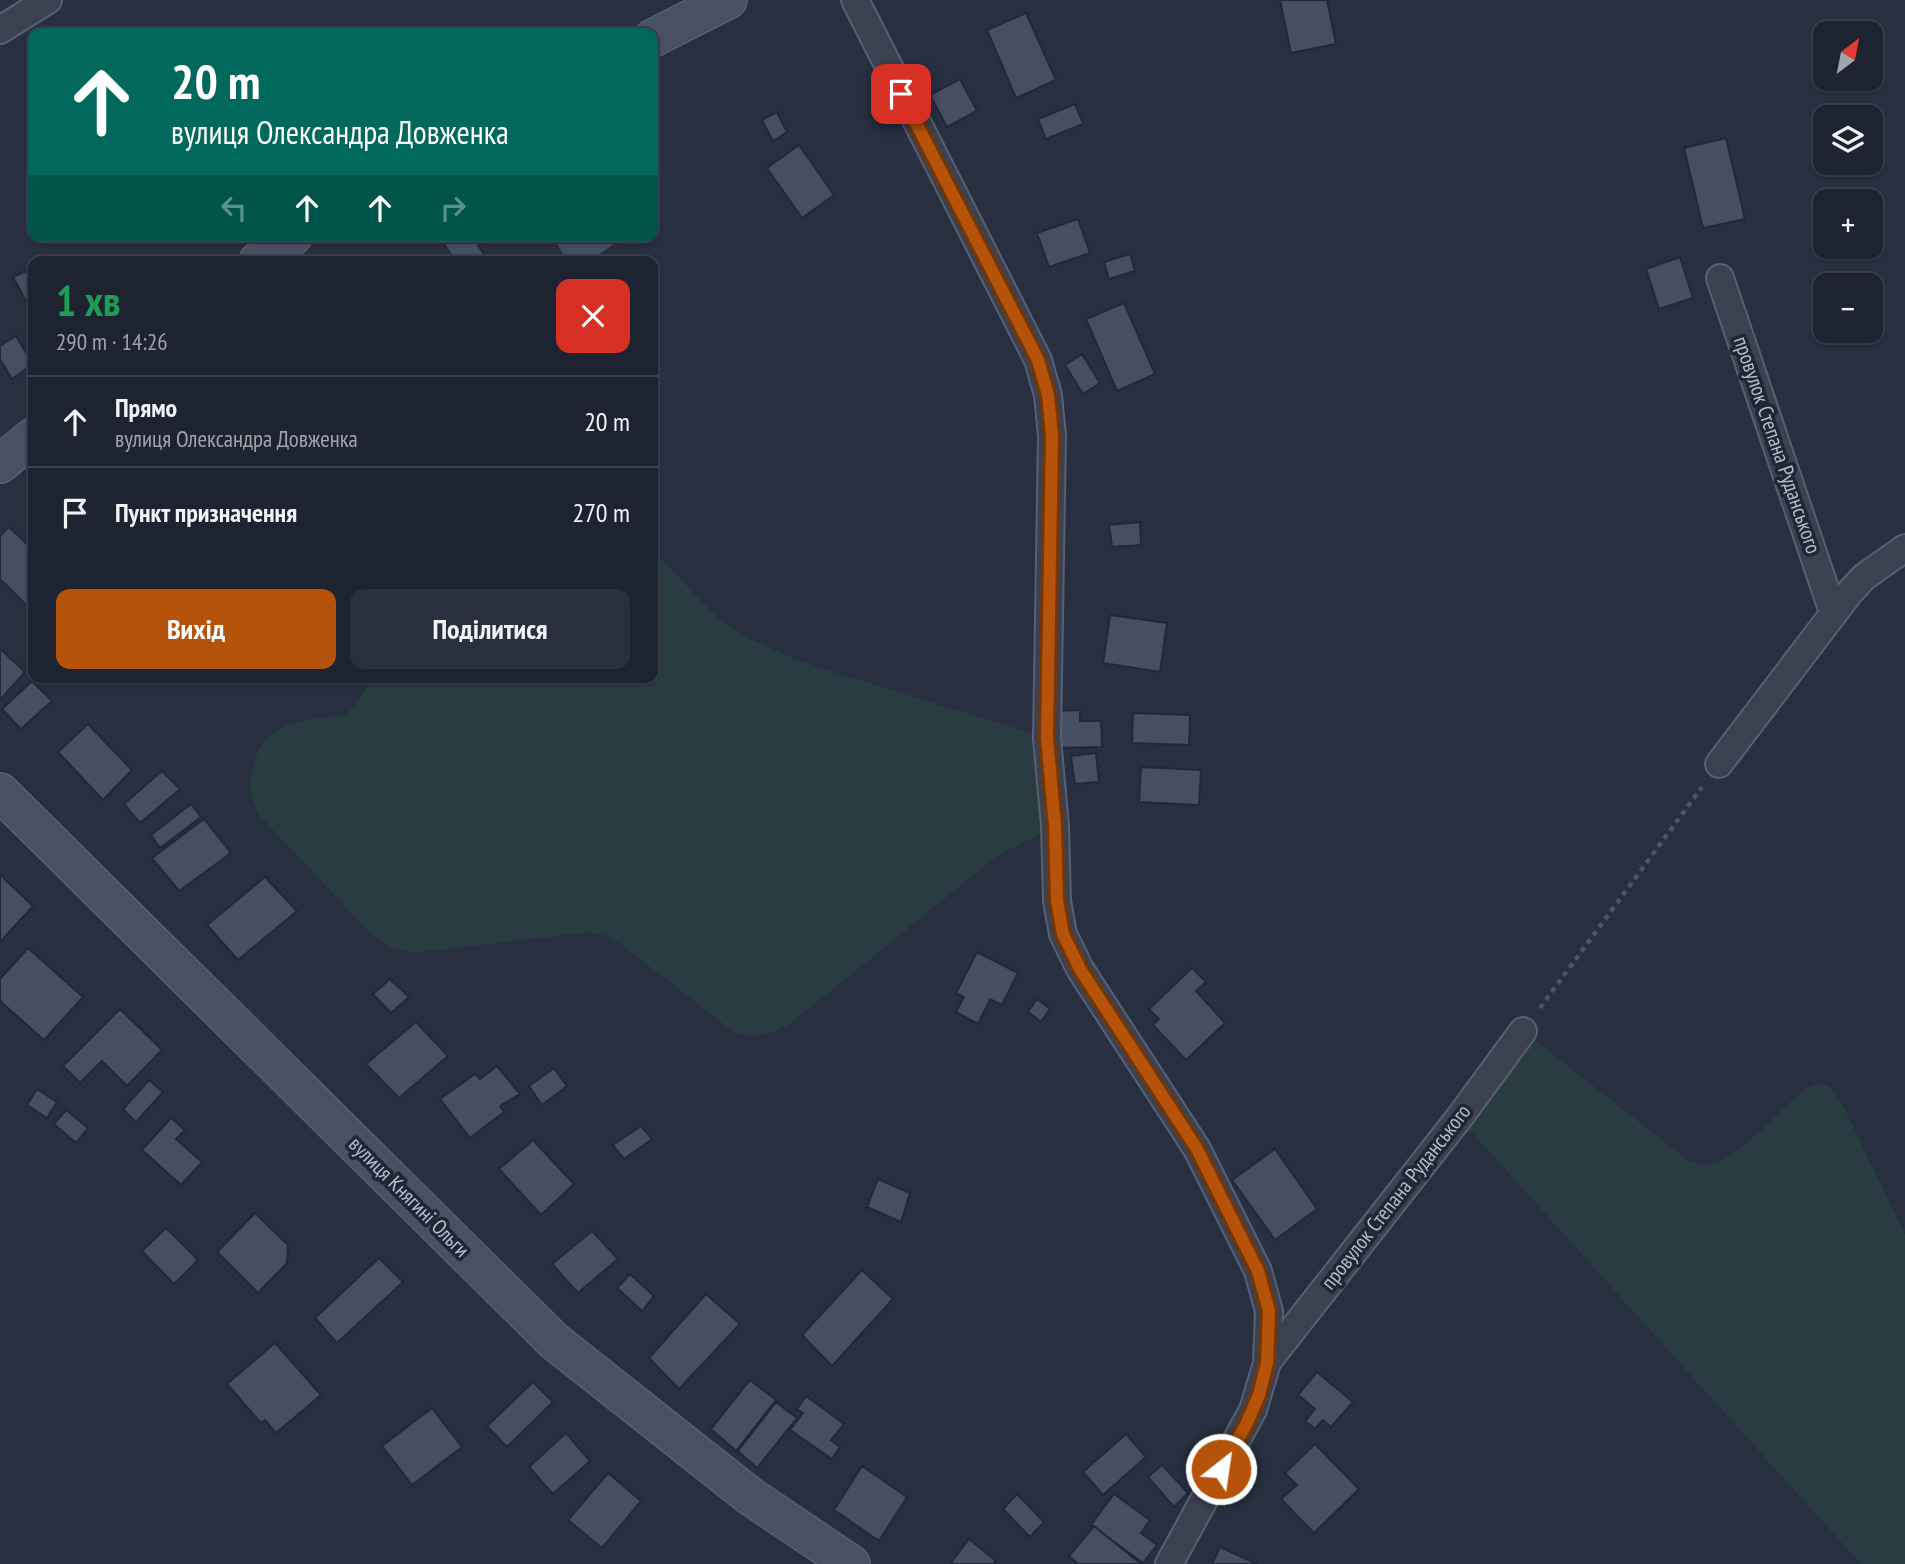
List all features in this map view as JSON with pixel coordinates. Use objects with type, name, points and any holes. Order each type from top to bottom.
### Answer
[{"type":"street","points":[[0,30],[48,0]]},
{"type":"street","points":[[658,35],[728,0]]},
{"type":"street","points":[[855,0],[1038,360],[1048,395],[1052,436],[1047,738],[1059,917],[1063,934],[1080,969],[1197,1149],[1246,1245],[1265,1290],[1269,1311],[1267,1363],[1259,1395],[1246,1425],[1169,1564]]},
{"type":"street","points":[[265,256],[285,242]]},
{"type":"street","name":"провулок Степана Руданського","points":[[1720,278],[1833,612]]},
{"type":"street","points":[[0,464],[28,441]]},
{"type":"street","points":[[1719,764],[1833,612],[1864,577],[1905,548]]},
{"type":"street","name":"вулиця Княгині Ольги","points":[[0,792],[554,1341],[750,1496],[851,1564]]},
{"type":"street","name":"провулок Степана Руданського","points":[[1267,1363],[1523,1031]]},
{"type":"path","points":[[1523,1031],[1719,764]]},
{"type":"shaded area","points":[[658,556],[718,618],[748,638],[792,658],[830,671],[1047,738],[1055,826],[997,856],[790,1024],[763,1035],[750,1036],[735,1033],[607,936],[591,932],[412,953],[392,948],[373,936],[259,815],[251,796],[250,785],[254,764],[268,737],[290,724],[347,714],[369,683],[658,683]]},
{"type":"shaded area","points":[[1523,1031],[1689,1161],[1701,1165],[1717,1162],[1744,1146],[1806,1088],[1819,1083],[1829,1086],[1841,1102],[1905,1234],[1905,1564],[1861,1564],[1459,1118]]},
{"type":"building","points":[[1280,0],[1327,0],[1336,44],[1291,53]]},
{"type":"building","points":[[1026,13],[1056,80],[1016,98],[987,30]]},
{"type":"building","points":[[960,79],[977,111],[947,127],[930,95]]},
{"type":"building","points":[[1075,104],[1083,124],[1046,139],[1038,119]]},
{"type":"building","points":[[777,112],[787,132],[773,141],[762,120]]},
{"type":"building","points":[[1726,138],[1745,219],[1703,228],[1684,148]]},
{"type":"building","points":[[799,145],[834,195],[802,218],[767,168]]},
{"type":"building","points":[[1078,219],[1090,253],[1049,267],[1037,233]]},
{"type":"building","points":[[443,242],[476,242],[485,256],[452,256]]},
{"type":"building","points":[[555,242],[619,242],[598,256],[563,256]]},
{"type":"building","points":[[1130,254],[1135,271],[1109,279],[1104,262]]},
{"type":"building","points":[[1680,257],[1693,298],[1659,309],[1646,269]]},
{"type":"building","points":[[28,270],[28,305],[13,277]]},
{"type":"building","points":[[1124,303],[1155,374],[1117,391],[1086,319]]},
{"type":"building","points":[[16,336],[28,356],[28,368],[12,379],[0,359],[0,346]]},
{"type":"building","points":[[1082,354],[1100,383],[1083,394],[1065,365]]},
{"type":"building","points":[[1140,522],[1141,545],[1112,547],[1109,525]]},
{"type":"building","points":[[9,527],[28,545],[28,607],[0,579],[0,536]]},
{"type":"building","points":[[1110,615],[1167,623],[1160,672],[1103,663]]},
{"type":"building","points":[[0,649],[25,672],[0,700]]},
{"type":"building","points":[[30,683],[34,683],[52,701],[21,729],[2,709]]},
{"type":"building","points":[[1080,710],[1080,721],[1101,721],[1102,747],[1055,748],[1054,711]]},
{"type":"building","points":[[1133,713],[1190,715],[1189,745],[1132,743]]},
{"type":"building","points":[[88,724],[132,770],[103,800],[58,752]]},
{"type":"building","points":[[1096,753],[1099,782],[1075,784],[1071,756]]},
{"type":"building","points":[[1141,767],[1201,770],[1199,805],[1139,802]]},
{"type":"building","points":[[162,771],[180,789],[140,823],[124,804]]},
{"type":"building","points":[[191,804],[201,817],[160,848],[151,835]]},
{"type":"building","points":[[204,819],[231,853],[179,891],[152,858]]},
{"type":"building","points":[[0,875],[33,906],[0,942]]},
{"type":"building","points":[[265,877],[297,911],[238,960],[207,925]]},
{"type":"building","points":[[28,948],[83,997],[44,1040],[0,1001],[0,979]]},
{"type":"building","points":[[977,952],[1018,973],[1002,1005],[990,999],[978,1024],[956,1012],[964,997],[956,993]]},
{"type":"building","points":[[1192,968],[1206,982],[1196,991],[1225,1023],[1186,1060],[1153,1025],[1159,1019],[1149,1009]]},
{"type":"building","points":[[390,979],[409,997],[391,1013],[373,994]]},
{"type":"building","points":[[1037,999],[1050,1009],[1041,1022],[1028,1012]]},
{"type":"building","points":[[120,1009],[162,1050],[127,1086],[102,1061],[80,1083],[63,1066]]},
{"type":"building","points":[[416,1022],[448,1056],[399,1098],[366,1064]]},
{"type":"building","points":[[497,1066],[520,1094],[500,1106],[504,1112],[470,1138],[440,1099],[475,1074],[480,1079]]},
{"type":"building","points":[[554,1068],[567,1086],[542,1105],[529,1086]]},
{"type":"building","points":[[149,1080],[163,1092],[136,1122],[123,1109]]},
{"type":"building","points":[[37,1089],[57,1102],[47,1118],[27,1105]]},
{"type":"building","points":[[66,1110],[88,1128],[76,1143],[54,1124]]},
{"type":"building","points":[[171,1118],[185,1130],[176,1139],[202,1162],[181,1185],[142,1150]]},
{"type":"building","points":[[641,1126],[652,1139],[624,1159],[613,1145]]},
{"type":"building","points":[[533,1140],[574,1184],[541,1215],[499,1169]]},
{"type":"building","points":[[1275,1149],[1317,1209],[1275,1240],[1232,1180]]},
{"type":"building","points":[[878,1179],[910,1193],[901,1222],[867,1207]]},
{"type":"building","points":[[255,1213],[288,1245],[287,1263],[258,1293],[217,1252]]},
{"type":"building","points":[[166,1228],[198,1260],[174,1284],[142,1251]]},
{"type":"building","points":[[592,1231],[618,1259],[578,1293],[552,1264]]},
{"type":"building","points":[[379,1258],[403,1282],[337,1343],[315,1318]]},
{"type":"building","points":[[862,1270],[893,1299],[832,1366],[802,1335]]},
{"type":"building","points":[[630,1274],[654,1296],[642,1311],[617,1288]]},
{"type":"building","points":[[706,1294],[740,1324],[679,1389],[649,1358]]},
{"type":"building","points":[[275,1343],[321,1395],[276,1433],[265,1420],[261,1423],[227,1384]]},
{"type":"building","points":[[1317,1372],[1353,1402],[1331,1427],[1323,1420],[1315,1429],[1305,1421],[1315,1409],[1298,1395]]},
{"type":"building","points":[[750,1380],[776,1400],[736,1451],[711,1429]]},
{"type":"building","points":[[533,1382],[553,1402],[507,1447],[487,1426]]},
{"type":"building","points":[[806,1396],[844,1424],[831,1440],[840,1447],[832,1459],[790,1430],[803,1413],[797,1409]]},
{"type":"building","points":[[776,1402],[797,1418],[757,1468],[738,1451]]},
{"type":"building","points":[[432,1408],[462,1447],[412,1485],[382,1446]]},
{"type":"building","points":[[566,1433],[590,1461],[553,1494],[529,1467]]},
{"type":"building","points":[[1126,1434],[1146,1457],[1103,1495],[1083,1472]]},
{"type":"building","points":[[1315,1444],[1359,1489],[1314,1533],[1281,1499],[1297,1485],[1285,1473]]},
{"type":"building","points":[[1162,1465],[1188,1493],[1174,1507],[1148,1477]]},
{"type":"building","points":[[862,1466],[907,1497],[879,1541],[834,1510]]},
{"type":"building","points":[[608,1473],[641,1501],[602,1548],[568,1520]]},
{"type":"building","points":[[1017,1494],[1044,1522],[1030,1537],[1003,1509]]},
{"type":"building","points":[[1114,1494],[1150,1520],[1141,1533],[1157,1545],[1143,1563],[1091,1525]]},
{"type":"building","points":[[1094,1526],[1141,1564],[1078,1564],[1069,1556]]},
{"type":"building","points":[[969,1539],[996,1561],[993,1564],[950,1564]]},
{"type":"building","points":[[1220,1547],[1257,1564],[1212,1564]]},
{"type":"route","points":[[901,94],[1038,360],[1048,395],[1052,436],[1047,738],[1055,826],[1057,901],[1063,934],[1080,969],[1197,1149],[1246,1245],[1265,1290],[1270,1333],[1264,1378],[1246,1425],[1221,1469]]}]
